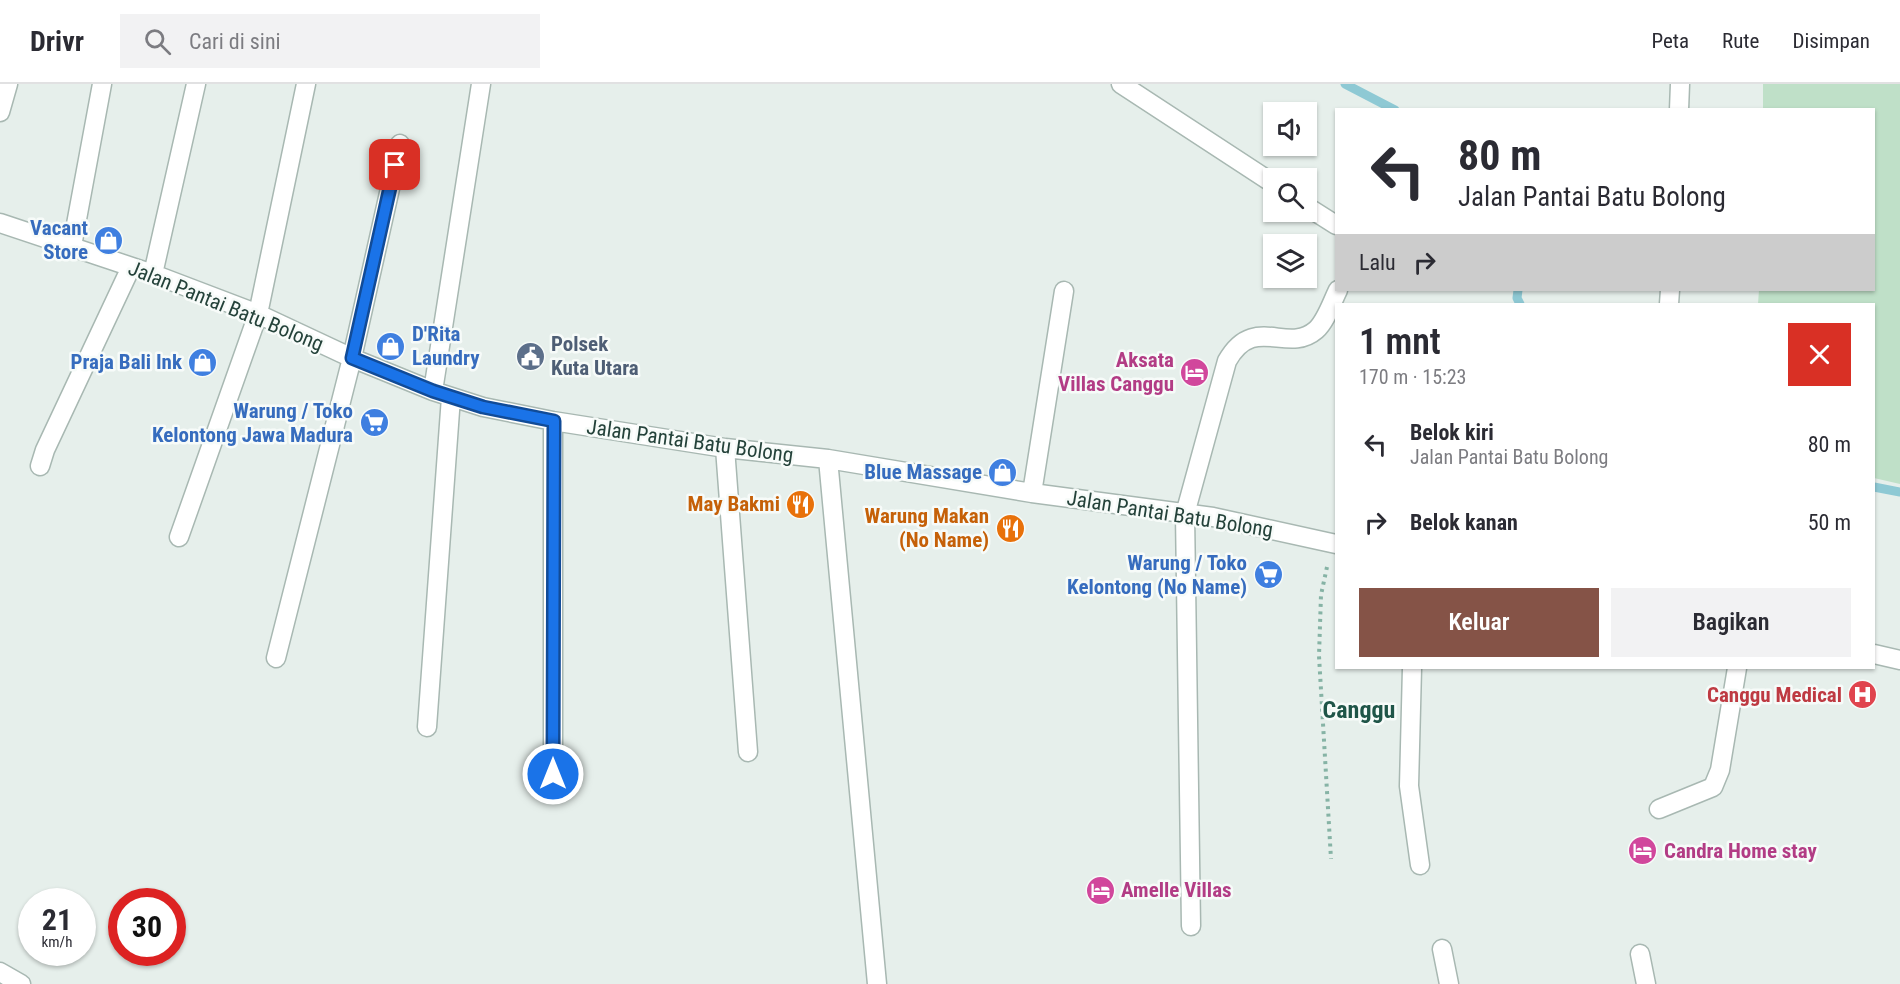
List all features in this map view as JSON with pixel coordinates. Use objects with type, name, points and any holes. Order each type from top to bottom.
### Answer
[{"type":"street","points":[[0,112],[8,84]]},
{"type":"street","points":[[72,246],[102,84]]},
{"type":"street","points":[[153,274],[196,84]]},
{"type":"street","points":[[178,537],[258,314],[306,84]]},
{"type":"street","points":[[433,391],[481,84]]},
{"type":"street","points":[[1121,84],[1263,177]]},
{"type":"street","points":[[1679,108],[1680,84]]},
{"type":"street","points":[[276,658],[352,358],[400,144]]},
{"type":"street","points":[[1317,213],[1335,224]]},
{"type":"street","name":"Jalan Pantai Batu Bolong","points":[[0,223],[153,274],[258,314],[352,358],[433,391],[483,407],[554,421],[725,448],[828,459],[1032,493],[1213,517],[1334,543]]},
{"type":"street","points":[[40,466],[45,450],[131,267]]},
{"type":"street","points":[[1032,493],[1064,291]]},
{"type":"street","points":[[1191,926],[1185,514],[1227,361],[1235,347],[1245,340],[1262,336],[1300,339],[1311,334],[1319,328],[1338,291]]},
{"type":"street","points":[[427,727],[451,397]]},
{"type":"street","points":[[553,774],[554,421]]},
{"type":"street","points":[[725,448],[748,752]]},
{"type":"street","points":[[828,459],[877,984]]},
{"type":"street","points":[[1875,654],[1900,660]]},
{"type":"street","points":[[1412,669],[1410,786],[1420,865]]},
{"type":"street","points":[[1659,809],[1713,787],[1720,770],[1737,669]]},
{"type":"street","points":[[1442,949],[1449,984]]},
{"type":"street","points":[[1640,954],[1646,984]]},
{"type":"street","points":[[0,972],[21,984]]},
{"type":"path","points":[[1331,859],[1319,656],[1321,595],[1334,543]]},
{"type":"green space","points":[[1763,84],[1900,84],[1900,484],[1875,478],[1875,303],[1758,303],[1759,291],[1875,291],[1875,108],[1763,108]]},
{"type":"waterway","points":[[1345,84],[1391,108]]},
{"type":"waterway","points":[[1518,291],[1517,298],[1520,303]]},
{"type":"waterway","points":[[1875,487],[1900,492]]},
{"type":"place","name":"Vacant Store","points":[[109,240]]},
{"type":"place","name":"D'Rita Laundry","points":[[391,346]]},
{"type":"place","name":"Polsek Kuta Utara","points":[[530,356]]},
{"type":"place","name":"Praja Bali Ink","points":[[203,362]]},
{"type":"place","name":"Aksata Villas Canggu","points":[[1195,372]]},
{"type":"place","name":"Warung / Toko Kelontong Jawa Madura","points":[[374,423]]},
{"type":"place","name":"Blue Massage","points":[[1003,472]]},
{"type":"place","name":"May Bakmi","points":[[801,504]]},
{"type":"place","name":"Warung Makan (No Name)","points":[[1010,528]]},
{"type":"place","name":"Warung / Toko Kelontong (No Name)","points":[[1268,575]]},
{"type":"place","name":"Canggu Medical","points":[[1863,695]]},
{"type":"place","name":"Candra Home stay","points":[[1643,851]]},
{"type":"place","name":"Amelle Villas","points":[[1100,890]]},
{"type":"district","name":"Canggu","points":[[1359,710]]},
{"type":"route","points":[[395,165],[352,358],[433,391],[483,407],[554,421],[553,774]]}]
